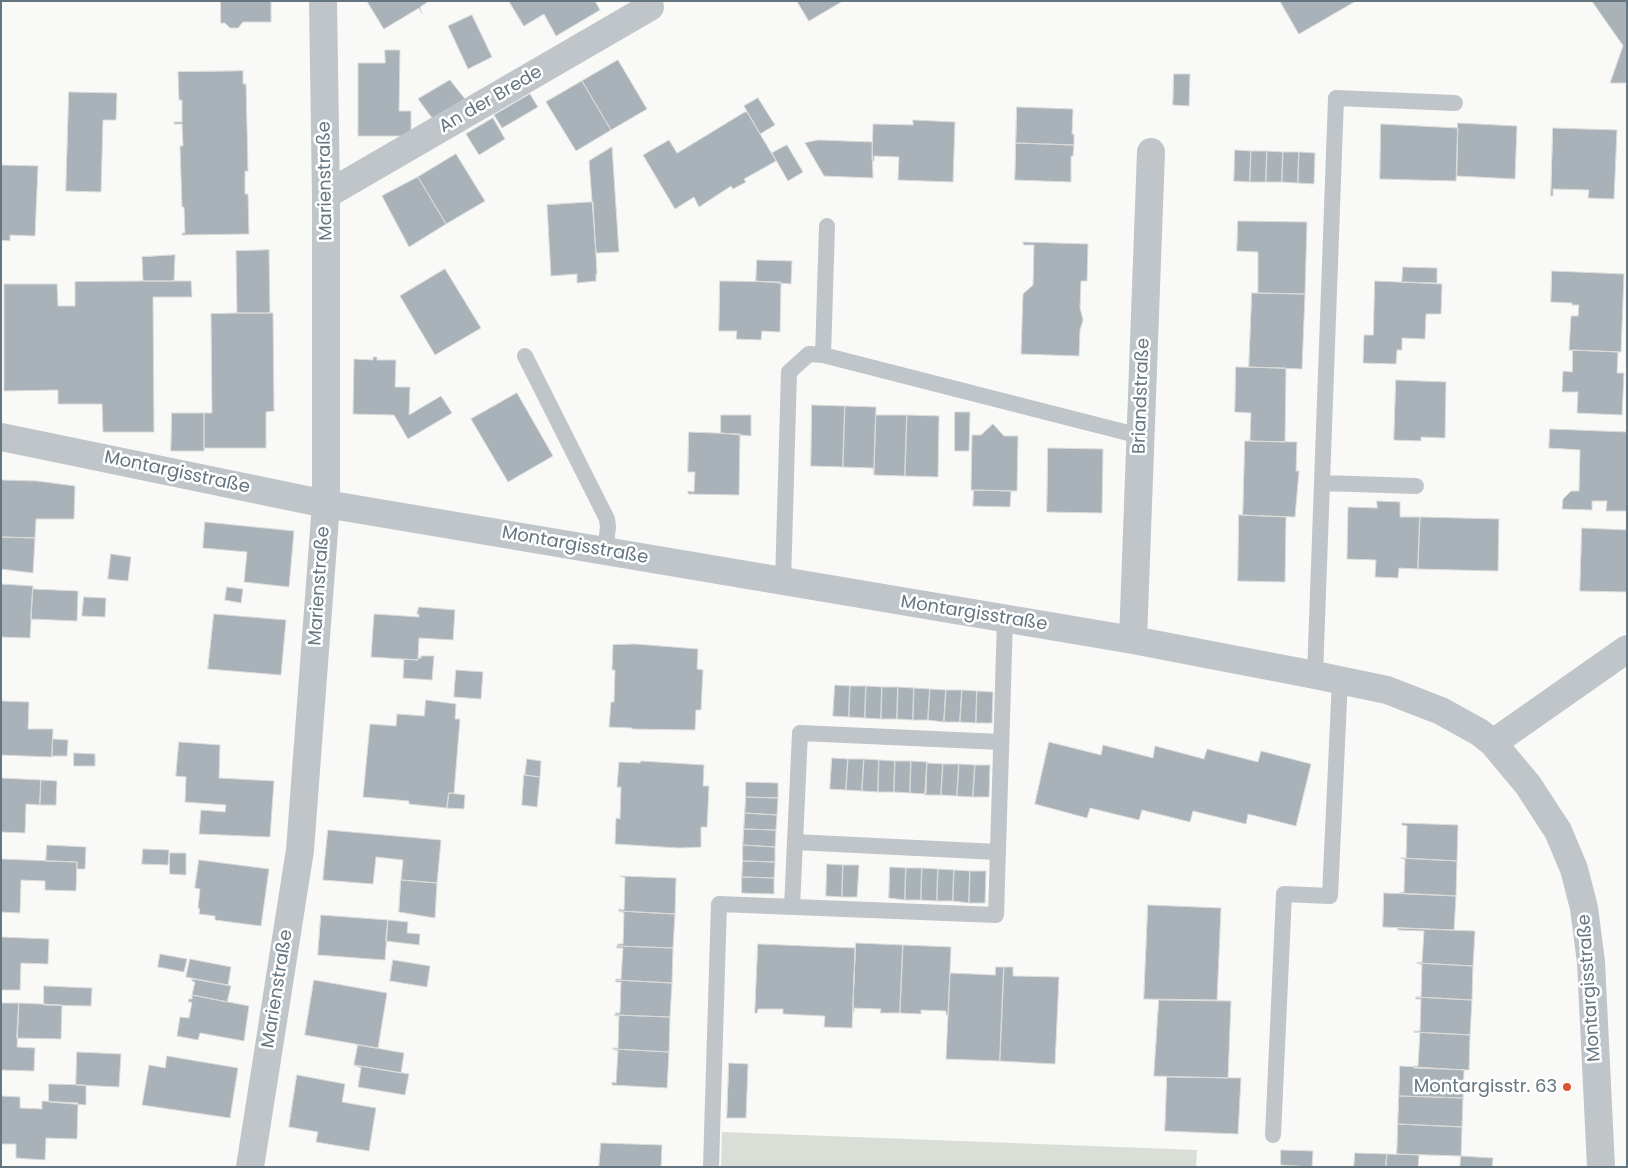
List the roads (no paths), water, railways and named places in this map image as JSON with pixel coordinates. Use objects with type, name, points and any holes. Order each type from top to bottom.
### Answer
[{"type":"street","name":"Marienstraße","points":[[250,1167],[300,850],[326,504],[324,1]]},
{"type":"street","name":"An der Brede","points":[[326,195],[650,7],[646,1]]},
{"type":"street","name":"Briandstraße","points":[[1133,640],[1151,152]]},
{"type":"street","name":"Montargisstraße","points":[[1,437],[326,504],[1005,620],[1133,640],[1328,677],[1386,690],[1441,711],[1479,732],[1493,743],[1528,785],[1558,831],[1574,869],[1584,908],[1591,962],[1601,1167]]},
{"type":"street","points":[[1493,743],[1627,649]]},
{"type":"lane","points":[[1273,1135],[1284,894],[1330,896],[1328,677],[1322,483],[1336,98],[1455,103]]},
{"type":"lane","points":[[823,355],[827,226]]},
{"type":"lane","points":[[783,582],[789,372],[810,354],[823,355],[1140,436]]},
{"type":"lane","points":[[525,356],[607,519],[605,551]]},
{"type":"lane","points":[[1322,483],[1416,486]]},
{"type":"lane","points":[[712,1167],[719,904],[996,915],[1005,620]]},
{"type":"lane","points":[[792,907],[800,734],[1001,742]]},
{"type":"lane","points":[[795,842],[998,852]]},
{"type":"place","name":"Montargisstr. 63","points":[[1567,1087]]}]
